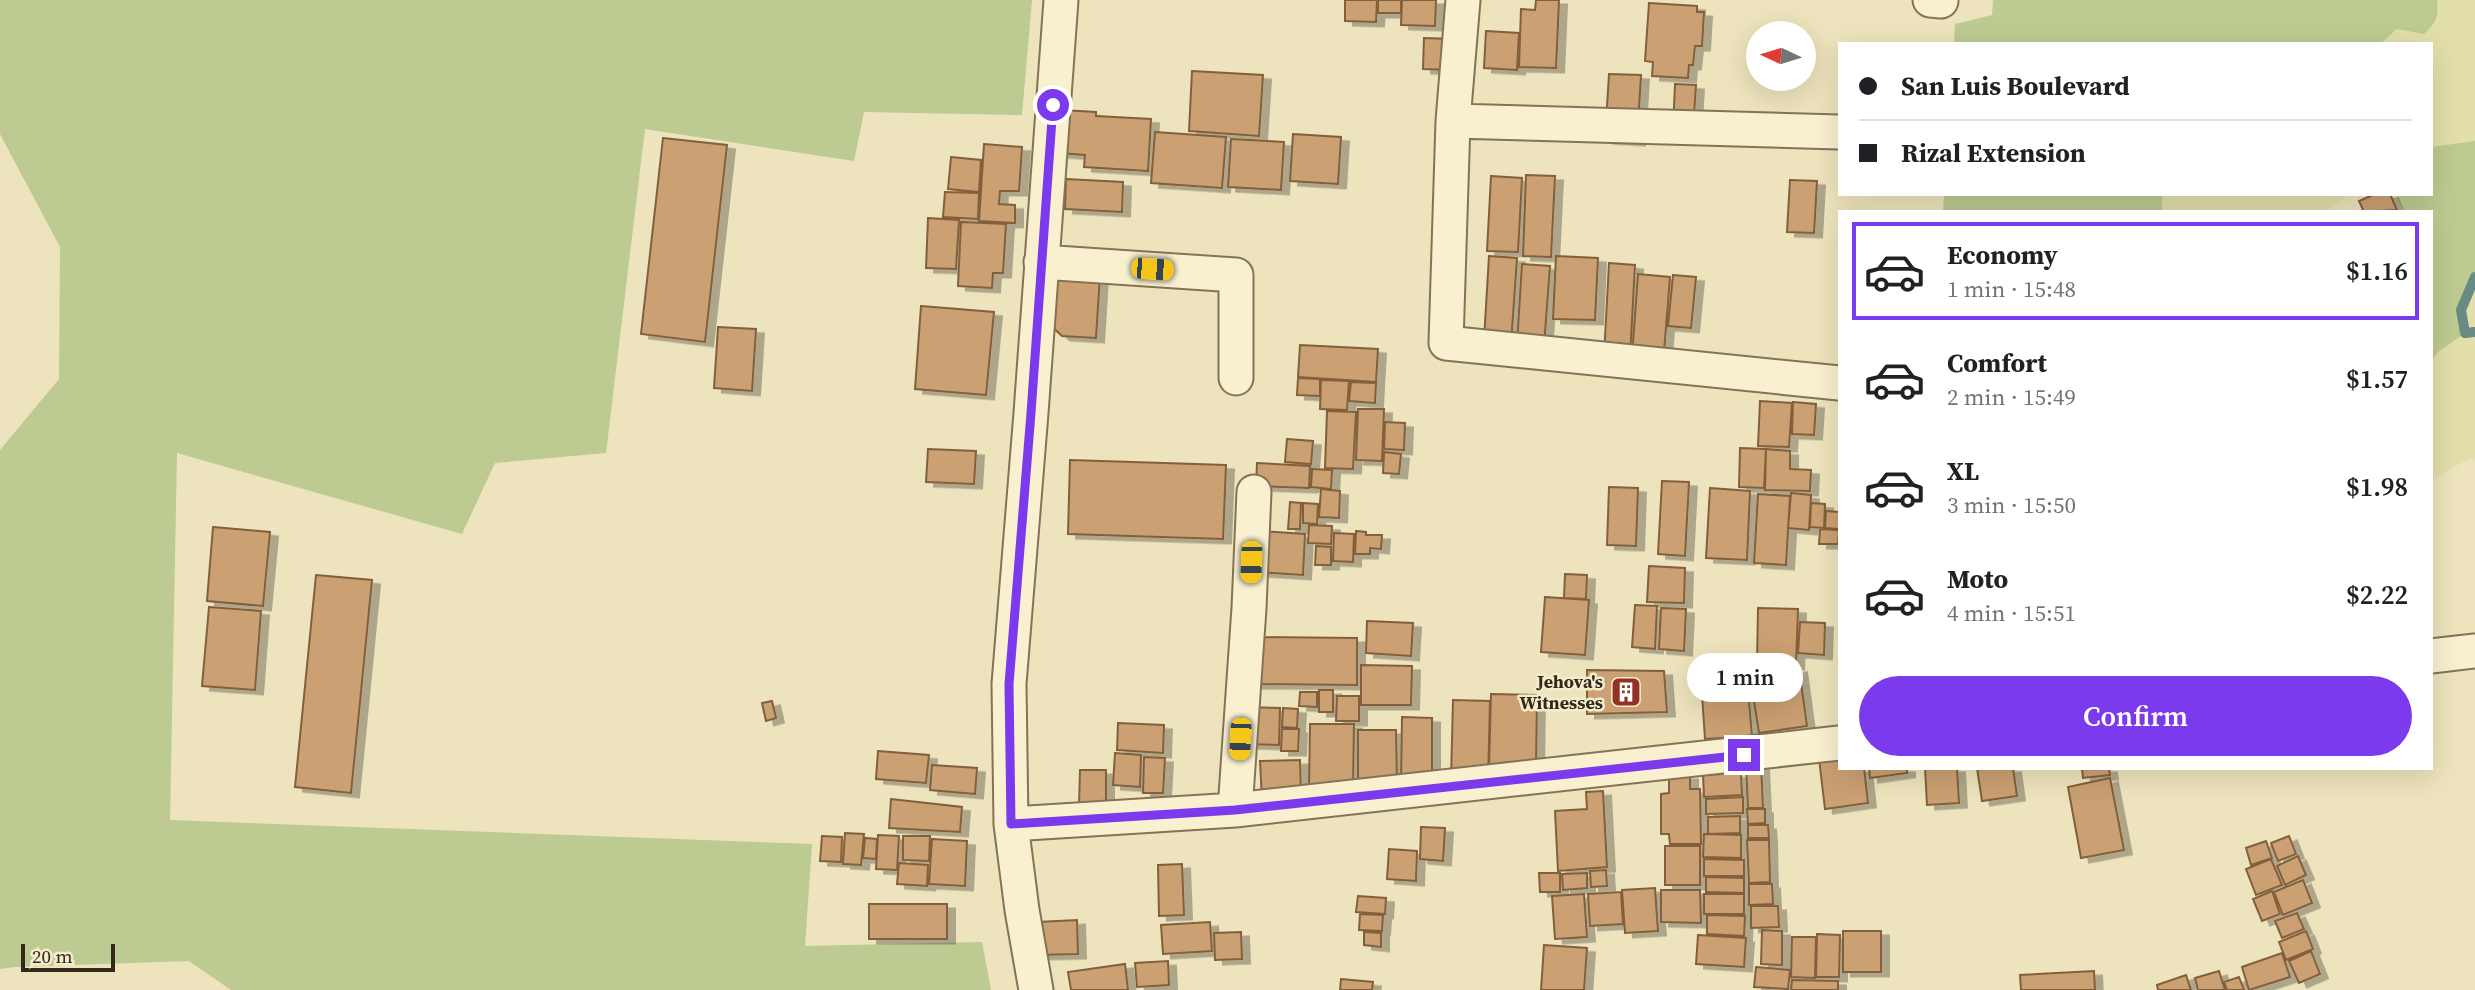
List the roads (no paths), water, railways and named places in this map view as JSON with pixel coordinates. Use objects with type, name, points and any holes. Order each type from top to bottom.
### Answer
[{"type":"street","points":[[1036,990],[1011,824],[1009,684],[1061,0]]},
{"type":"street","points":[[1463,0],[1453,121],[1446,343],[1838,383]]},
{"type":"street","points":[[1453,121],[1838,132]]},
{"type":"street","points":[[1041,262],[1236,275],[1236,378]]},
{"type":"street","points":[[1235,810],[1254,492]]},
{"type":"street","points":[[2433,656],[2475,651]]},
{"type":"street","points":[[1011,824],[1235,810],[1838,743]]},
{"type":"waterway","points":[[2475,277],[2461,310],[2465,333],[2475,332]]},
{"type":"place","name":"Jehova's Witnesses","points":[[1626,692]]}]
